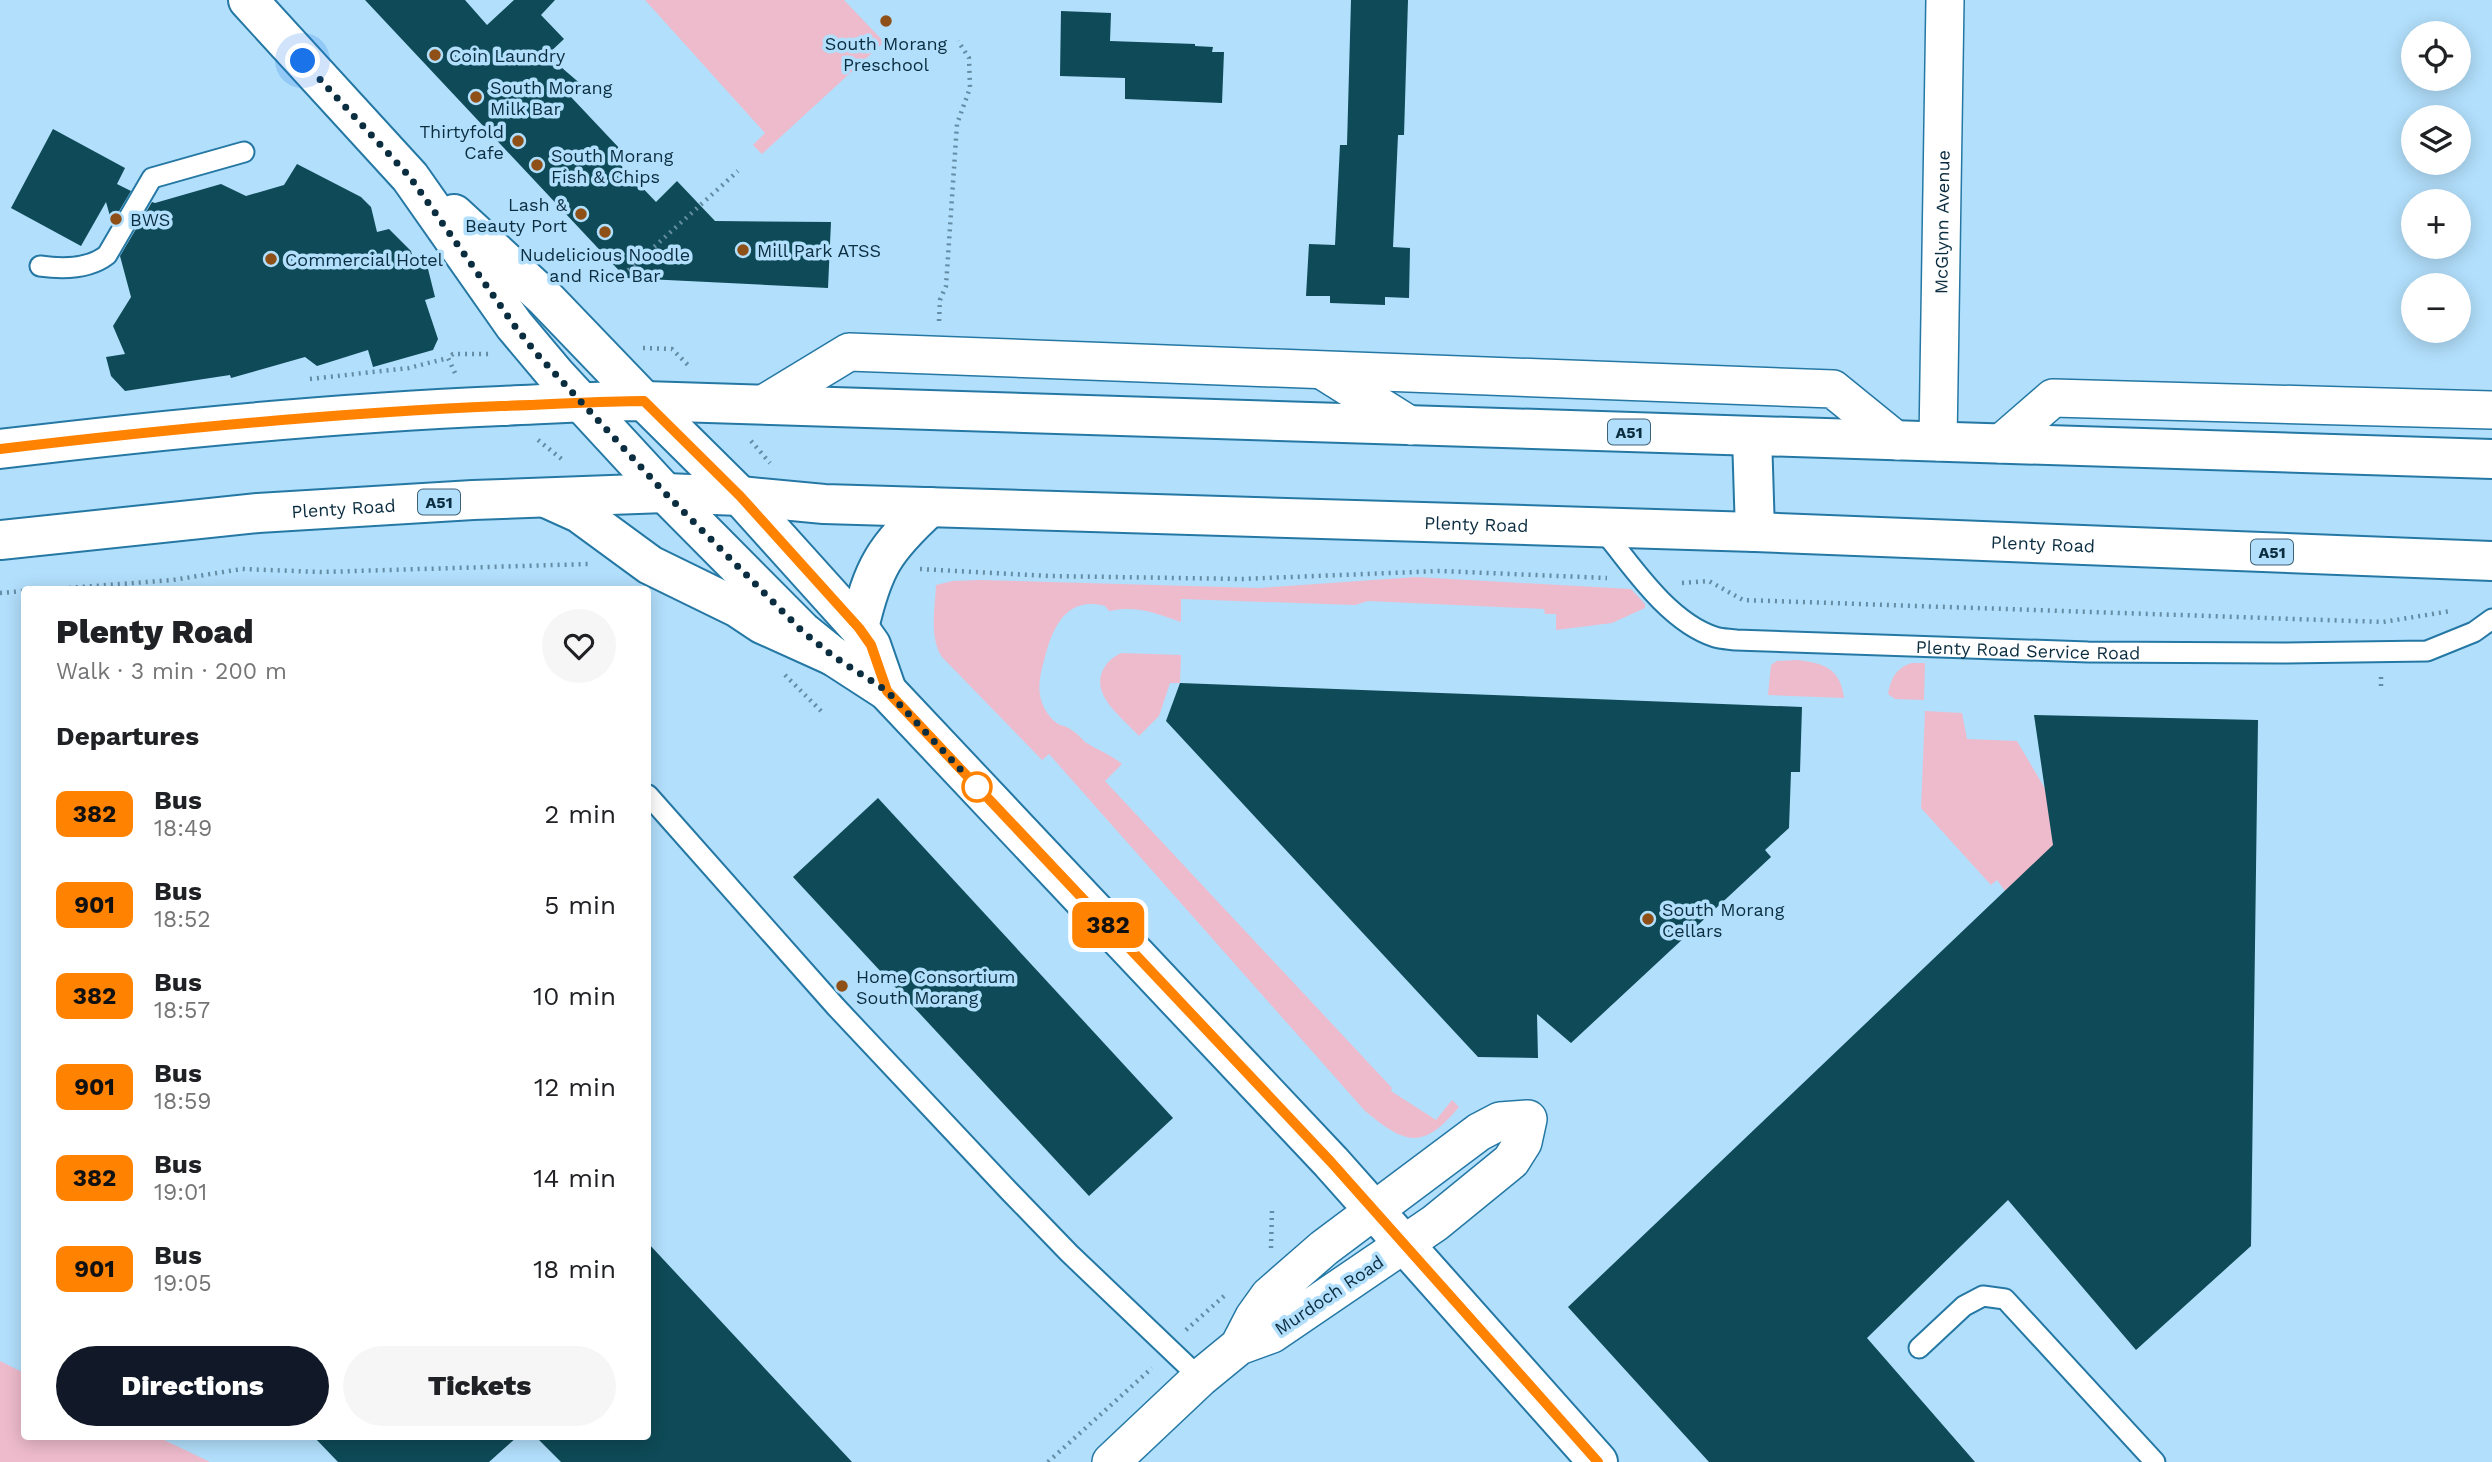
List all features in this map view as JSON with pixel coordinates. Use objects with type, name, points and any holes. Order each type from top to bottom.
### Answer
[{"type":"main road","points":[[248,0],[410,177],[514,325],[580,401],[665,493],[802,631],[833,656],[887,691],[1254,1078],[1598,1462]]},
{"type":"main road","points":[[410,177],[514,268],[740,496],[859,628],[871,645],[887,691]]},
{"type":"main road","name":"A51","points":[[0,449],[314,416],[580,401],[644,401],[2492,459]]},
{"type":"main road","points":[[1752,436],[1755,532]]},
{"type":"main road","name":"Plenty Road","points":[[0,540],[258,513],[473,500],[665,493],[740,496],[824,504],[1755,532],[2492,561]]},
{"type":"main road","points":[[545,498],[579,513],[650,565],[738,608],[762,624],[833,656]]},
{"type":"main road","points":[[859,628],[881,559],[930,507]]},
{"type":"street","name":"McGlynn Avenue","points":[[1938,442],[1945,0]]},
{"type":"street","points":[[765,403],[849,352],[1833,389],[1897,440]]},
{"type":"street","points":[[1321,370],[1411,426]]},
{"type":"street","points":[[2000,443],[2053,398],[2492,410]]},
{"type":"street","name":"Murdoch Road","points":[[1111,1462],[1200,1378],[1239,1346],[1272,1335],[1405,1244],[1511,1161],[1523,1142],[1528,1119],[1500,1121],[1479,1132],[1324,1248],[1269,1296],[1239,1346]]},
{"type":"lane","points":[[40,266],[60,269],[99,261],[107,255],[152,178],[244,152]]},
{"type":"lane","name":"Plenty Road Service Road","points":[[1602,528],[1670,608],[1716,638],[2088,652],[2427,651],[2474,632],[2492,619]]},
{"type":"lane","points":[[651,798],[836,1007],[1000,1182],[1069,1253],[1200,1378]]},
{"type":"lane","points":[[1919,1348],[1964,1306],[1983,1296],[2005,1299],[2155,1462]]},
{"type":"path","points":[[939,325],[940,300],[946,286],[957,124],[970,88],[969,58],[958,41]]},
{"type":"path","points":[[623,275],[738,171]]},
{"type":"path","points":[[94,586],[173,580],[242,569],[322,572],[594,563]]},
{"type":"path","points":[[932,571],[1241,579],[1440,572],[1609,578]]},
{"type":"path","points":[[1673,583],[1709,581],[1743,600],[2383,622],[2453,611]]},
{"type":"path","points":[[0,593],[21,591]]},
{"type":"shaded area","points":[[645,0],[844,0],[884,42],[762,154],[753,145],[765,133]]},
{"type":"shaded area","points":[[1416,577],[1631,589],[1645,604],[1645,608],[1612,623],[1556,630],[1556,614],[1545,614],[1544,609],[1368,601],[1355,605],[1181,599],[1181,622],[1146,611],[1109,611],[1105,606],[1081,605],[1071,610],[1057,625],[1048,645],[1039,686],[1044,707],[1055,722],[1122,764],[1105,781],[1392,1088],[1391,1091],[1436,1120],[1452,1100],[1459,1107],[1435,1131],[1414,1138],[1392,1131],[1365,1111],[1049,754],[1042,760],[942,657],[935,641],[934,622],[936,585],[953,581],[1259,588]]},
{"type":"shaded area","points":[[1122,653],[1181,655],[1180,683],[1170,683],[1159,716],[1139,736],[1111,707],[1101,690],[1102,672],[1113,658]]},
{"type":"shaded area","points":[[1777,661],[1815,663],[1829,669],[1839,680],[1844,698],[1768,695],[1771,665]]},
{"type":"shaded area","points":[[1912,663],[1925,663],[1924,700],[1895,699],[1888,694],[1893,678],[1898,671]]},
{"type":"shaded area","points":[[1925,711],[1962,713],[1967,739],[2017,741],[2054,804],[2053,854],[2008,895],[1997,880],[1991,885],[1921,808]]},
{"type":"shaded area","points":[[0,1361],[21,1372],[21,1440],[164,1440],[210,1462],[0,1462]]},
{"type":"building","points":[[365,0],[465,0],[487,25],[514,0],[555,0],[541,15],[564,39],[547,55],[583,86],[571,97],[621,150],[614,158],[656,202],[677,181],[715,221],[831,222],[828,288],[626,278]]},
{"type":"building","points":[[1351,0],[1408,0],[1404,135],[1398,135],[1393,247],[1410,248],[1409,298],[1385,297],[1385,305],[1330,303],[1330,296],[1306,296],[1309,244],[1335,245],[1340,145],[1347,145]]},
{"type":"building","points":[[1061,11],[1111,13],[1110,41],[1195,44],[1213,47],[1212,52],[1224,52],[1222,103],[1125,99],[1125,78],[1060,76]]},
{"type":"building","points":[[53,129],[125,168],[117,184],[131,191],[112,223],[106,202],[81,246],[11,208]]},
{"type":"building","name":"Commercial Hotel","points":[[297,164],[361,197],[371,207],[377,232],[389,229],[411,251],[415,265],[427,265],[435,297],[425,300],[438,339],[433,350],[373,367],[368,350],[317,366],[305,357],[231,378],[230,375],[125,391],[111,376],[106,357],[125,354],[113,326],[131,297],[120,256],[152,202],[221,184],[246,196],[284,185]]},
{"type":"building","points":[[1180,683],[1802,707],[1800,772],[1791,772],[1789,828],[1765,850],[1771,857],[1571,1043],[1537,1014],[1538,1058],[1478,1057],[1166,721]]},
{"type":"building","points":[[2034,715],[2258,720],[2251,1246],[2136,1350],[2008,1200],[1867,1338],[1975,1462],[1709,1462],[1568,1307],[2053,845]]},
{"type":"building","points":[[878,798],[1173,1118],[1089,1196],[793,877]]},
{"type":"building","points":[[651,1246],[852,1462],[561,1462],[539,1440],[651,1440]]},
{"type":"building","points":[[317,1440],[514,1440],[489,1462],[338,1462]]},
{"type":"bus line","name":"382","points":[[0,449],[314,416],[580,401],[644,401],[740,496],[859,628],[871,645],[887,691],[1254,1078],[1598,1462]]},
{"type":"place","name":"South Morang Preschool","points":[[886,21]]},
{"type":"place","name":"Coin Laundry","points":[[435,55]]},
{"type":"place","name":"South Morang Milk Bar","points":[[476,97]]},
{"type":"place","name":"Thirtyfold Cafe","points":[[518,141]]},
{"type":"place","name":"South Morang Fish & Chips","points":[[537,165]]},
{"type":"place","name":"Lash & Beauty Port","points":[[581,214]]},
{"type":"place","name":"BWS","points":[[116,219]]},
{"type":"place","name":"Nudelicious Noodle and Rice Bar","points":[[605,232]]},
{"type":"place","name":"Mill Park ATSS","points":[[743,250]]},
{"type":"place","name":"Commercial Hotel","points":[[271,259]]},
{"type":"place","name":"South Morang Cellars","points":[[1648,919]]},
{"type":"place","name":"Home Consortium South Morang","points":[[842,986]]},
{"type":"route","points":[[303,61],[410,177],[536,353],[665,493],[802,631],[833,656],[887,691],[977,787]]}]
